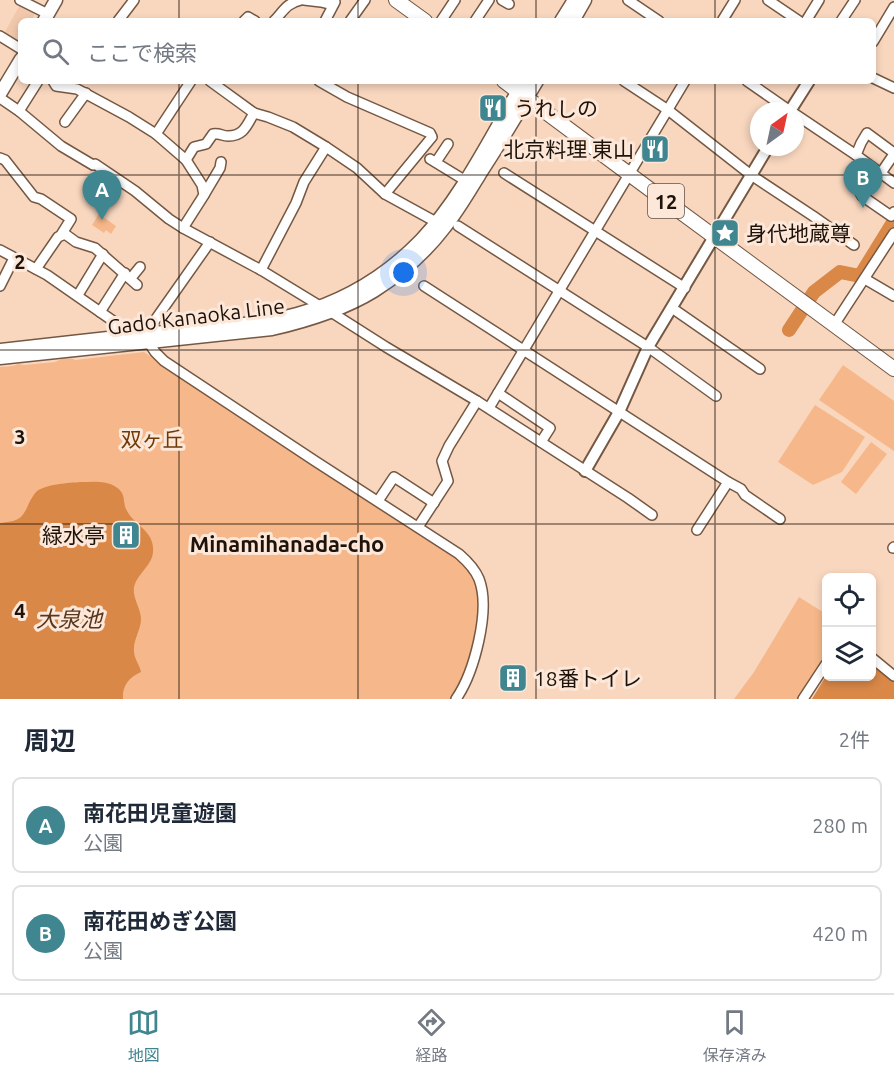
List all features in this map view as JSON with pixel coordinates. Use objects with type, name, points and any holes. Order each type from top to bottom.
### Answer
[{"type":"main road","points":[[46,17],[56,0]]},
{"type":"main road","points":[[396,0],[421,18]]},
{"type":"main road","points":[[563,18],[574,0]]},
{"type":"main road","points":[[575,18],[585,0]]},
{"type":"main road","points":[[0,96],[18,64]]},
{"type":"main road","name":"12","points":[[523,90],[629,174],[894,369]]},
{"type":"main road","name":"Gado Kanaoka Line","points":[[325,309],[369,282],[406,255],[436,222],[466,181],[523,90]]},
{"type":"main road","name":"Gado Kanaoka Line","points":[[0,350],[152,338],[272,320],[354,302],[395,276],[429,246],[445,227],[505,136],[523,90]]},
{"type":"main road","name":"Gado Kanaoka Line","points":[[0,358],[120,341]]},
{"type":"street","points":[[20,0],[46,17]]},
{"type":"street","points":[[120,18],[134,0]]},
{"type":"street","points":[[277,18],[292,2],[302,0],[334,3],[326,18]]},
{"type":"street","points":[[354,18],[364,0]]},
{"type":"street","points":[[443,18],[455,0]]},
{"type":"street","points":[[477,18],[489,0]]},
{"type":"street","points":[[628,0],[655,18]]},
{"type":"street","points":[[724,18],[735,0]]},
{"type":"street","points":[[768,0],[782,4],[796,18]]},
{"type":"street","points":[[808,18],[819,0]]},
{"type":"street","points":[[843,18],[855,0]]},
{"type":"street","points":[[876,37],[894,8]]},
{"type":"street","points":[[0,36],[18,48]]},
{"type":"street","points":[[876,79],[894,88]]},
{"type":"street","points":[[19,111],[36,84]]},
{"type":"street","points":[[55,84],[86,93],[156,134],[186,160],[202,185],[204,195]]},
{"type":"street","points":[[156,134],[189,84]]},
{"type":"street","points":[[214,84],[254,113],[292,127],[326,147],[357,168],[385,194],[436,222]]},
{"type":"street","points":[[324,84],[347,97],[430,133],[432,137],[385,194]]},
{"type":"street","points":[[629,84],[668,110],[751,175],[854,245]]},
{"type":"street","points":[[489,408],[683,84]]},
{"type":"street","points":[[751,84],[777,102]]},
{"type":"street","points":[[796,102],[807,84]]},
{"type":"street","points":[[65,122],[86,93]]},
{"type":"street","points":[[0,96],[61,146],[93,165],[95,164],[183,228],[261,270],[489,408],[652,515]]},
{"type":"street","points":[[186,160],[194,147],[206,144],[213,134],[219,133],[225,136],[243,132],[254,113]]},
{"type":"street","points":[[804,120],[894,183]]},
{"type":"street","points":[[856,155],[867,133],[894,153],[881,173]]},
{"type":"street","points":[[448,144],[433,161],[466,181]]},
{"type":"street","points":[[261,270],[296,203],[304,182],[326,147]]},
{"type":"street","points":[[585,471],[619,412],[648,348],[763,156]]},
{"type":"street","points":[[0,158],[5,160],[34,197],[41,199],[71,219],[36,269]]},
{"type":"street","points":[[183,228],[220,168],[221,162]]},
{"type":"street","points":[[872,166],[857,188],[862,196],[891,216],[894,212]]},
{"type":"street","points":[[504,173],[685,288]]},
{"type":"street","points":[[459,226],[648,348],[716,396]]},
{"type":"street","points":[[61,235],[65,234],[76,242],[95,248],[131,279]]},
{"type":"street","points":[[834,325],[894,234]]},
{"type":"street","points":[[210,242],[153,323],[154,352],[164,361],[467,561],[476,572],[483,592],[483,611],[471,669],[456,699]]},
{"type":"street","points":[[0,250],[47,274],[116,323],[120,341]]},
{"type":"street","points":[[78,295],[104,254]]},
{"type":"street","points":[[0,286],[14,258]]},
{"type":"street","points":[[100,312],[140,267]]},
{"type":"street","points":[[865,279],[894,296]]},
{"type":"street","points":[[424,286],[741,489],[745,495],[780,519]]},
{"type":"street","points":[[672,308],[760,369]]},
{"type":"street","points":[[498,393],[550,428],[541,442]]},
{"type":"street","points":[[418,527],[448,481],[442,461],[477,401]]},
{"type":"street","points":[[378,501],[394,477],[434,503]]},
{"type":"street","points":[[697,530],[728,482]]},
{"type":"street","points":[[876,661],[894,676]]},
{"type":"street","points":[[803,699],[822,670]]},
{"type":"shaded area","points":[[21,3],[36,11],[32,18],[18,18],[18,46],[2,37]]},
{"type":"green space","points":[[99,214],[116,226],[111,234],[106,230],[104,233],[92,225]]},
{"type":"green space","name":"双ヶ丘","points":[[144,352],[461,561],[476,584],[478,620],[469,663],[450,699],[0,699],[0,367],[55,362],[64,358],[75,360]]},
{"type":"green space","points":[[843,365],[894,401],[894,451],[819,400]]},
{"type":"green space","points":[[815,405],[865,437],[842,472],[813,485],[778,462]]},
{"type":"green space","points":[[871,442],[887,454],[856,494],[841,482]]},
{"type":"green space","points":[[799,597],[822,611],[822,662],[799,699],[734,699],[754,672]]},
{"type":"water","name":"大泉池","points":[[103,482],[119,490],[130,516],[148,534],[153,545],[152,558],[134,587],[141,619],[134,651],[141,672],[127,682],[123,699],[0,699],[0,523],[15,520],[21,516],[37,491],[58,484]]},
{"type":"water","points":[[876,666],[894,681],[894,699],[812,699],[823,681],[876,681]]},
{"type":"waterway","points":[[789,330],[814,292],[840,272],[860,276],[894,221]]},
{"type":"place","name":"うれしの","points":[[493,108]]},
{"type":"place","name":"北京料理 東山","points":[[655,149]]},
{"type":"place","name":"南花田めぎ公園","points":[[863,208]]},
{"type":"place","name":"南花田児童遊園","points":[[102,220]]},
{"type":"place","name":"身代地蔵尊","points":[[725,233]]},
{"type":"place","name":"緑水亭","points":[[126,535]]},
{"type":"place","name":"18番トイレ","points":[[513,678]]},
{"type":"district","name":"Minamihanada-cho","points":[[287,543]]}]
